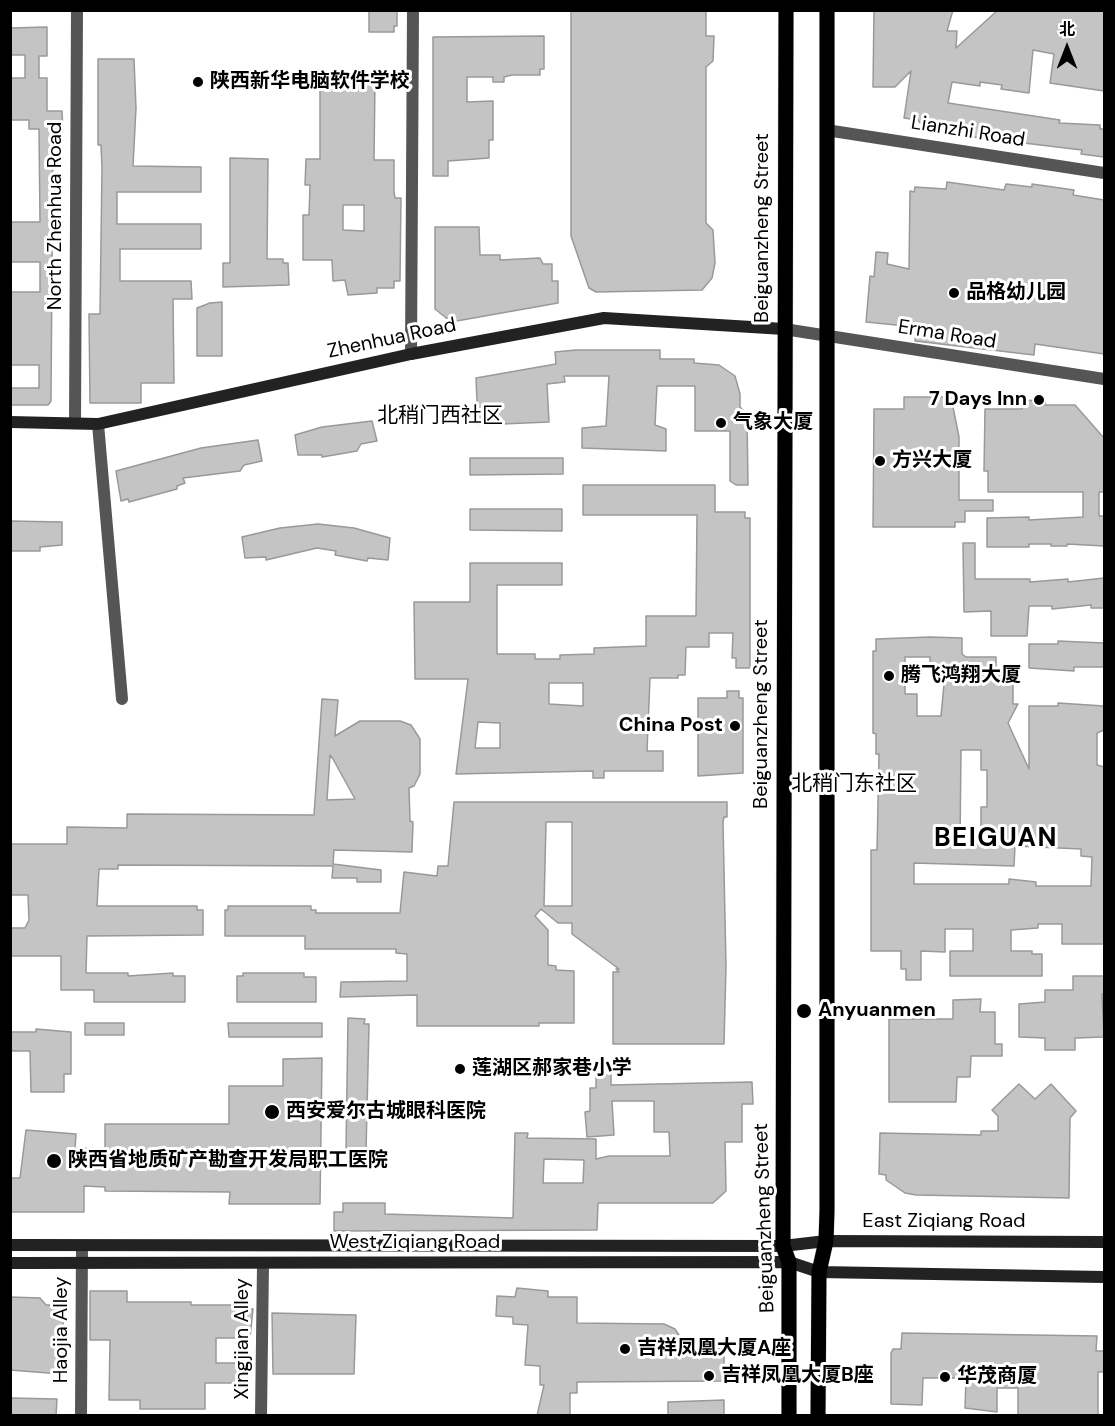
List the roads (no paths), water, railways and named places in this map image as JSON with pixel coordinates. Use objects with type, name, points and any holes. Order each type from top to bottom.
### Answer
[{"type":"main road","name":"Beiguanzheng Street","points":[[786,10],[783,1246],[789,1262],[789,1416]]},
{"type":"main road","points":[[818,1416],[819,1272],[826,1241],[827,10]]},
{"type":"main road","name":"Zhenhua Road","points":[[10,422],[98,424],[411,354],[604,318],[784,329]]},
{"type":"main road","name":"East Ziqiang Road","points":[[783,1246],[826,1241],[1104,1242]]},
{"type":"main road","name":"West Ziqiang Road","points":[[10,1245],[783,1246]]},
{"type":"main road","name":"West Ziqiang Road","points":[[10,1263],[789,1262],[819,1272]]},
{"type":"main road","points":[[819,1272],[1104,1277]]},
{"type":"street","name":"North Zhenhua Road","points":[[75,423],[77,10]]},
{"type":"street","points":[[411,354],[413,10]]},
{"type":"street","name":"Lianzhi Road","points":[[826,130],[1104,173]]},
{"type":"street","name":"Erma Road","points":[[784,329],[1104,379]]},
{"type":"street","points":[[98,424],[122,699]]},
{"type":"street","name":"Haojia Alley","points":[[81,1416],[82,1246]]},
{"type":"street","name":"Xingjian Alley","points":[[261,1416],[263,1264]]},
{"type":"place","name":"陕西新华电脑软件学校","points":[[198,82]]},
{"type":"place","name":"品格幼儿园","points":[[954,293]]},
{"type":"place","name":"7 Days Inn","points":[[1039,400]]},
{"type":"place","name":"气象大厦","points":[[721,423]]},
{"type":"place","name":"方兴大厦","points":[[880,461]]},
{"type":"place","name":"腾飞鸿翔大厦","points":[[889,676]]},
{"type":"place","name":"China Post","points":[[735,726]]},
{"type":"place","name":"Anyuanmen","points":[[804,1011]]},
{"type":"place","name":"莲湖区郝家巷小学","points":[[460,1069]]},
{"type":"place","name":"西安爱尔古城眼科医院","points":[[272,1112]]},
{"type":"place","name":"陕西省地质矿产勘查开发局职工医院","points":[[54,1161]]},
{"type":"place","name":"吉祥凤凰大厦A座","points":[[625,1349]]},
{"type":"place","name":"吉祥凤凰大厦B座","points":[[709,1376]]},
{"type":"place","name":"华茂商厦","points":[[945,1377]]},
{"type":"district","name":"北稍门西社区","points":[[440,416]]},
{"type":"district","name":"北稍门东社区","points":[[854,784]]},
{"type":"district","name":"BEIGUAN","points":[[996,839]]}]
